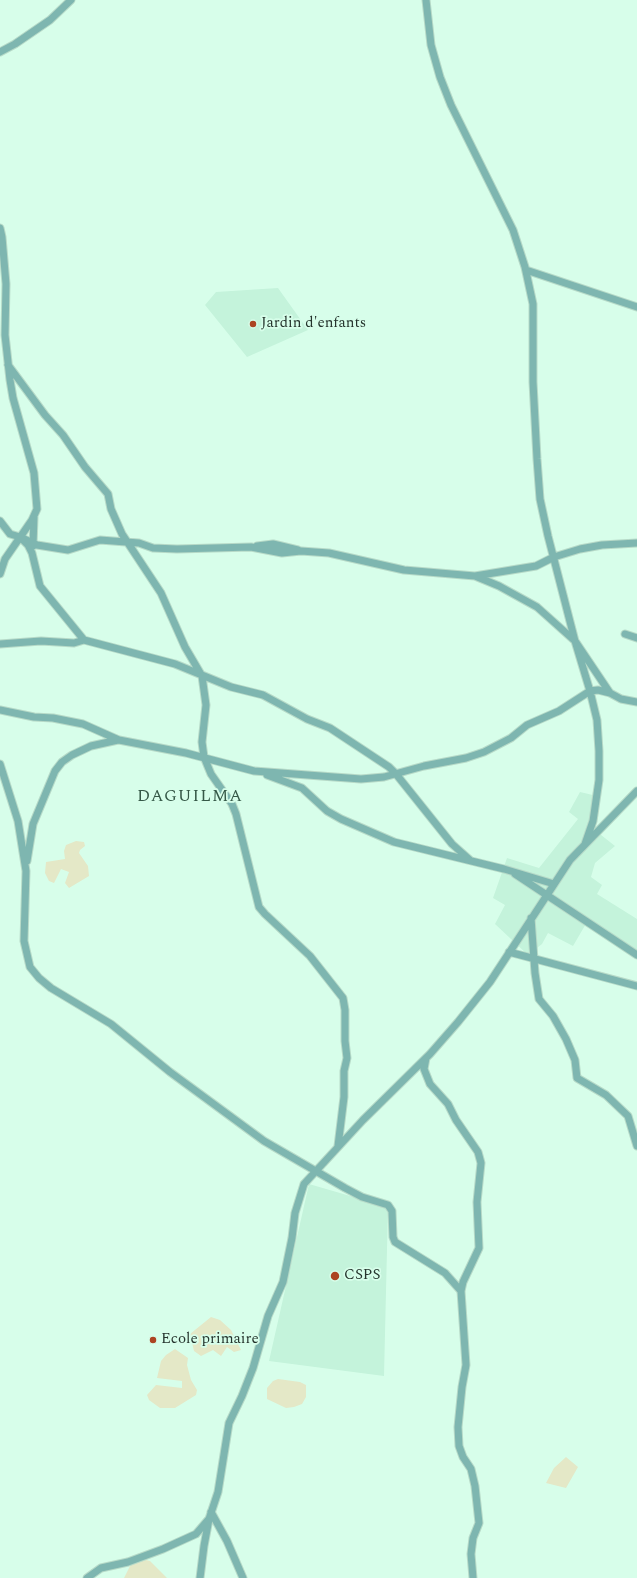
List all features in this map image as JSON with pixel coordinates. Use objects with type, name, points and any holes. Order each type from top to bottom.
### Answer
[{"type":"street","points":[[0,52],[15,44],[50,20],[71,0]]},
{"type":"street","points":[[426,0],[431,45],[440,77],[451,105],[513,230],[526,270],[533,304],[533,382],[540,499],[575,641],[590,691],[596,720],[599,750],[599,780],[593,821],[584,846]]},
{"type":"street","points":[[0,228],[6,284],[5,335],[8,365],[13,398],[34,473],[37,508],[5,559],[0,574]]},
{"type":"street","points":[[526,270],[637,307]]},
{"type":"street","points":[[8,365],[45,415],[63,435],[85,467],[108,494],[111,509],[127,542],[161,593],[185,647],[202,676],[206,705],[202,742],[204,757],[211,774],[234,809],[259,906],[265,914],[310,956],[343,998],[347,1058],[344,1071],[344,1098],[338,1146]]},
{"type":"street","points":[[33,558],[32,543],[34,514]]},
{"type":"street","points":[[0,521],[10,534],[37,545],[68,550],[100,540],[139,543],[153,548],[177,549],[251,547],[282,553],[301,551],[329,554],[404,570],[475,576],[536,566],[554,557],[580,548],[637,543]]},
{"type":"street","points":[[20,537],[28,545],[40,586],[84,640]]},
{"type":"street","points":[[475,576],[499,586],[537,607],[575,641],[610,693]]},
{"type":"street","points":[[625,634],[637,638]]},
{"type":"street","points":[[0,644],[41,641],[74,643],[84,640],[175,664],[231,687],[263,694],[307,719],[330,728],[389,767],[452,844],[470,860]]},
{"type":"street","points":[[254,771],[361,779],[384,777],[424,766],[466,758],[484,752],[511,738],[527,725],[559,711],[590,691],[598,690],[610,693],[621,699],[637,702]]},
{"type":"street","points":[[0,710],[34,717],[54,718],[83,724],[118,740],[204,757],[286,781],[302,788],[327,811],[341,819],[394,842],[510,870],[554,884]]},
{"type":"street","points":[[118,740],[91,746],[72,755],[62,762],[55,771],[33,824],[26,871],[24,941],[30,967],[39,978],[51,988],[111,1024],[170,1072],[264,1141],[328,1179],[362,1196],[388,1205],[392,1211],[393,1237],[395,1242],[445,1273],[462,1291]]},
{"type":"street","points":[[0,764],[18,821],[26,871]]},
{"type":"street","points":[[200,1578],[204,1546],[210,1516],[218,1492],[229,1423],[248,1380],[268,1316],[283,1282],[292,1238],[295,1213],[304,1184],[363,1120],[426,1058],[458,1022],[490,982],[570,860],[637,791]]},
{"type":"street","points":[[510,870],[546,896],[637,955]]},
{"type":"street","points":[[531,918],[539,999],[553,1016],[566,1039],[575,1060],[577,1078],[606,1095],[628,1116],[637,1146]]},
{"type":"street","points":[[509,952],[637,986]]},
{"type":"street","points":[[426,1058],[424,1069],[430,1084],[448,1104],[456,1120],[478,1152],[481,1163],[477,1202],[479,1248],[468,1271],[462,1291],[466,1366],[458,1427],[459,1446],[463,1457],[471,1469],[475,1486],[479,1523],[473,1538],[471,1554],[473,1578]]},
{"type":"street","points":[[87,1578],[101,1568],[128,1562],[163,1549],[196,1534],[210,1516]]},
{"type":"street","points":[[210,1516],[227,1541],[243,1578]]},
{"type":"shaded area","points":[[278,288],[308,330],[247,357],[205,305],[216,292]]},
{"type":"shaded area","points":[[580,792],[597,796],[591,827],[615,846],[595,863],[591,877],[602,885],[597,894],[637,919],[637,955],[587,922],[573,946],[548,933],[542,944],[528,955],[495,924],[505,905],[493,898],[507,858],[539,868],[578,819],[569,812]]},
{"type":"shaded area","points":[[76,841],[84,842],[85,846],[79,853],[88,866],[89,876],[69,888],[65,883],[69,872],[61,869],[54,883],[49,881],[45,873],[46,862],[65,859],[64,851],[66,845]]},
{"type":"shaded area","points":[[309,1184],[388,1207],[384,1376],[269,1361]]},
{"type":"shaded area","points":[[211,1317],[220,1320],[231,1330],[241,1350],[234,1352],[227,1347],[221,1356],[213,1350],[201,1356],[194,1351],[190,1334]]},
{"type":"shaded area","points":[[175,1349],[188,1358],[187,1365],[191,1380],[197,1390],[196,1395],[175,1408],[160,1408],[149,1400],[147,1395],[156,1385],[182,1388],[182,1381],[157,1378],[161,1361],[166,1355]]},
{"type":"shaded area","points":[[278,1379],[300,1382],[306,1385],[306,1397],[302,1404],[286,1408],[267,1399],[267,1388],[273,1381]]},
{"type":"shaded area","points":[[566,1457],[578,1467],[566,1488],[546,1483],[554,1468]]},
{"type":"shaded area","points":[[146,1560],[150,1561],[167,1578],[124,1578],[131,1564]]},
{"type":"place","name":"Jardin d'enfants","points":[[253,324]]},
{"type":"place","name":"CSPS","points":[[335,1276]]},
{"type":"place","name":"Ecole primaire","points":[[153,1340]]},
{"type":"district","name":"DAGUILMA","points":[[190,798]]}]
